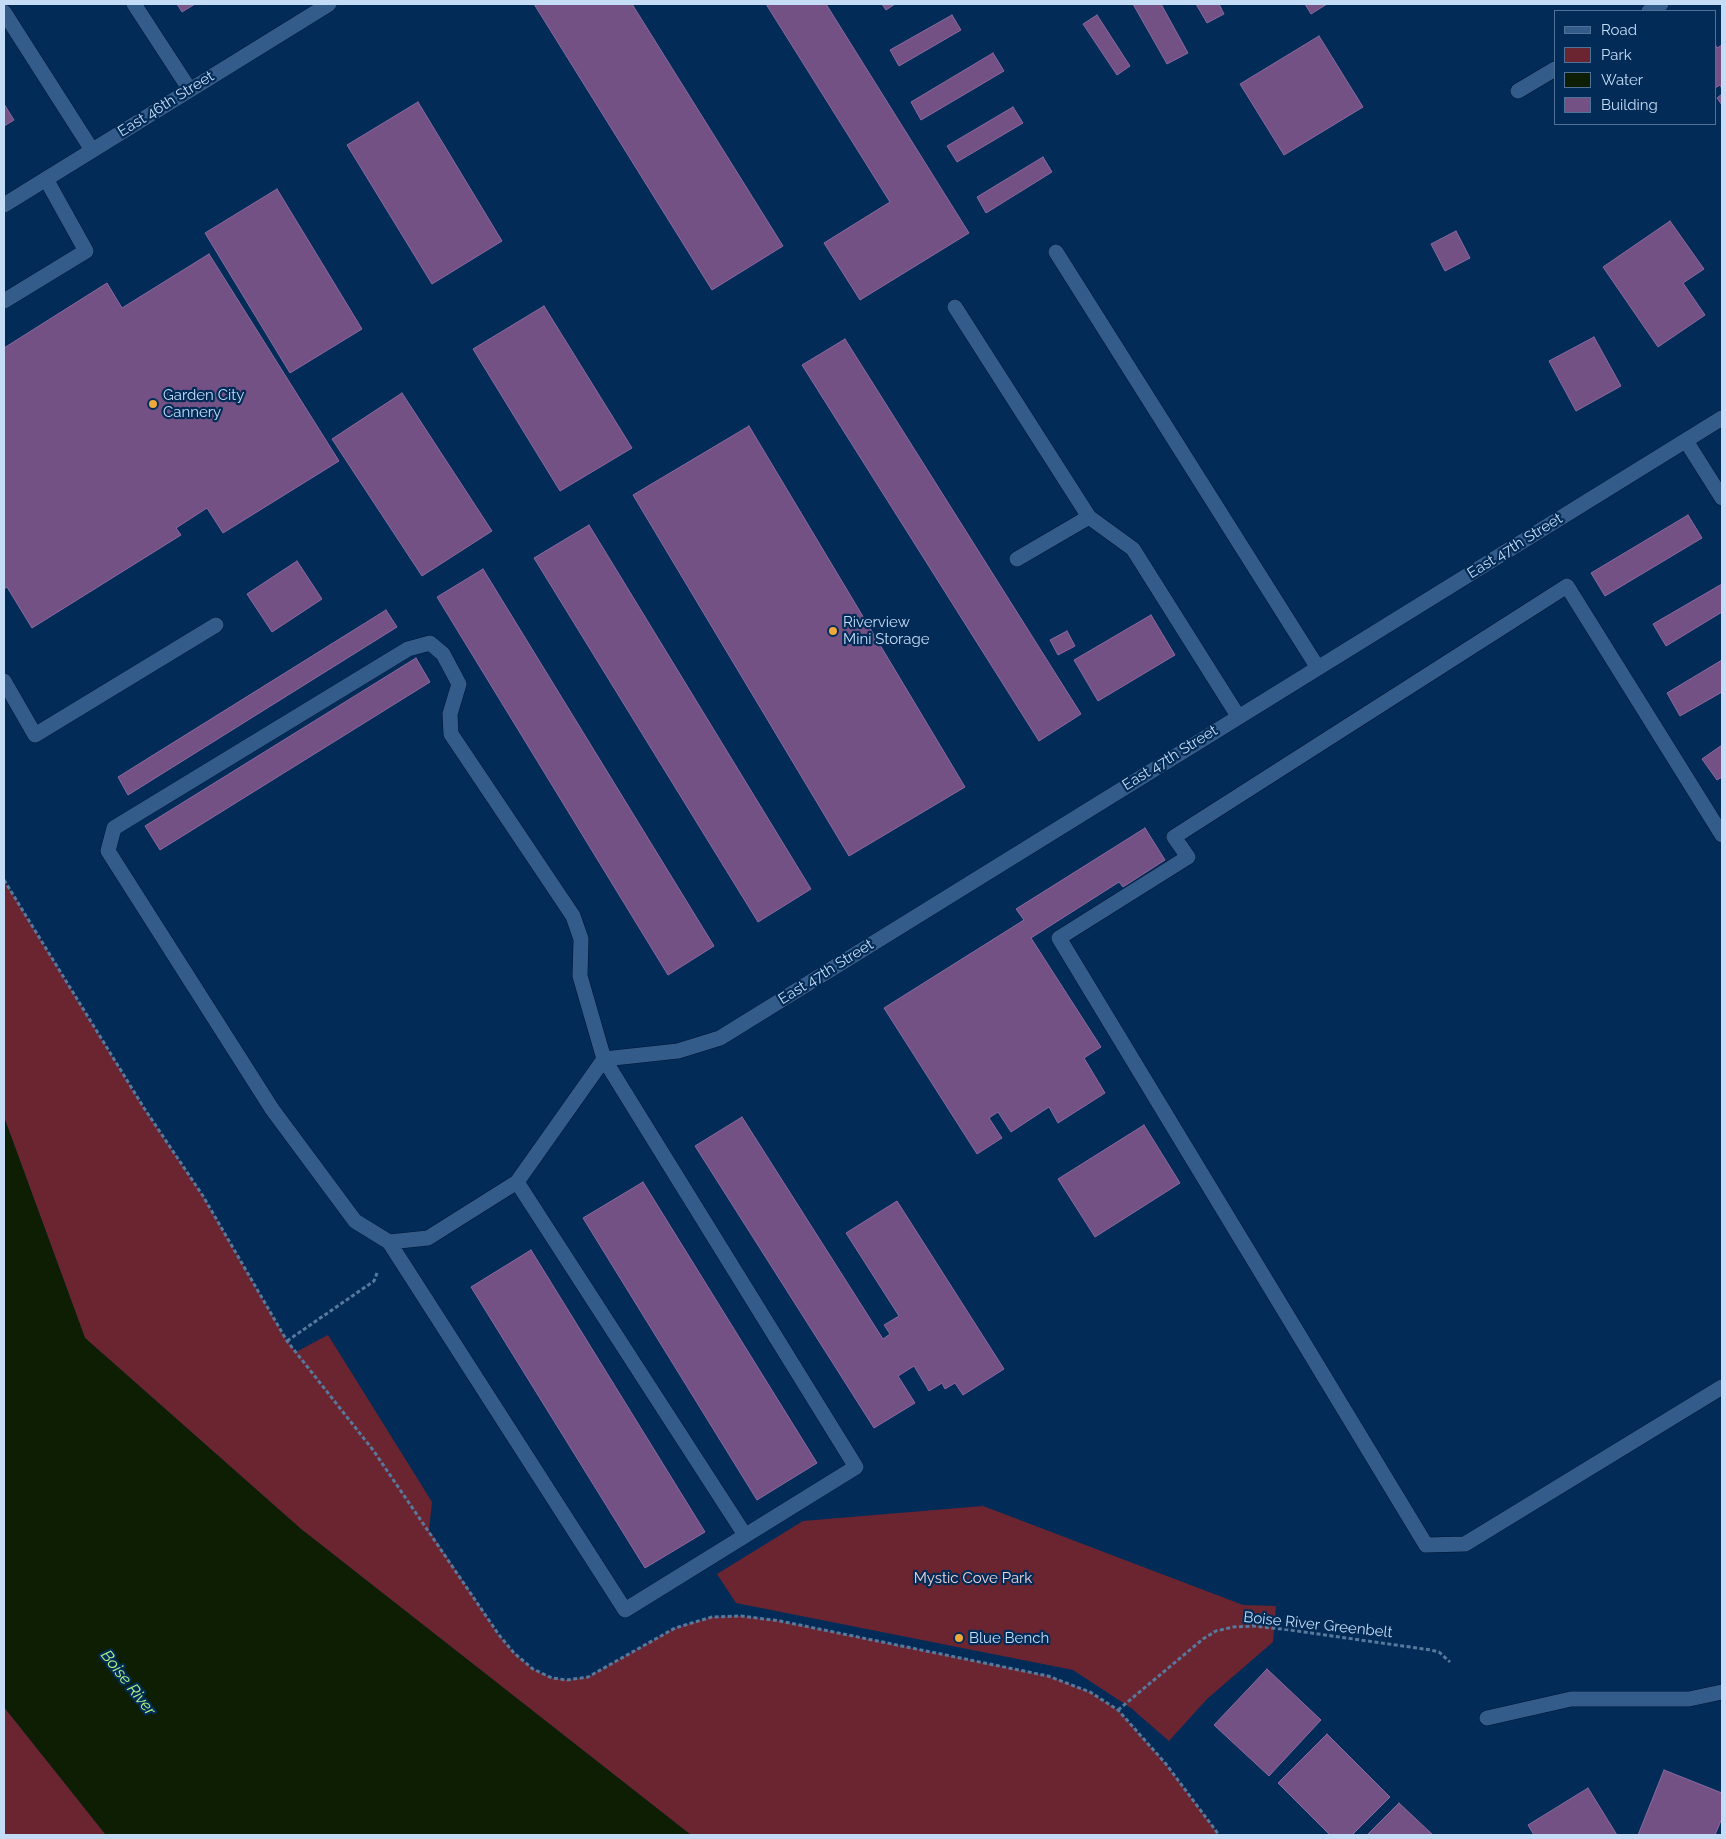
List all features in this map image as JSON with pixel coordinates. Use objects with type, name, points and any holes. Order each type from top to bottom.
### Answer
[{"type":"street","points":[[134,4],[190,90]]},
{"type":"street","name":"East 46th Street","points":[[4,205],[329,4]]},
{"type":"street","points":[[4,12],[92,150]]},
{"type":"street","points":[[1518,91],[1554,70]]},
{"type":"street","points":[[4,301],[86,251],[46,179]]},
{"type":"street","points":[[1056,252],[1318,668]]},
{"type":"street","points":[[956,308],[1089,517],[1133,549],[1238,716]]},
{"type":"street","name":"East 47th Street","points":[[604,1059],[678,1051],[720,1038],[1722,418]]},
{"type":"street","points":[[1686,441],[1722,498]]},
{"type":"street","points":[[1017,559],[1089,517]]},
{"type":"street","points":[[1722,835],[1567,586],[1174,837],[1188,857],[1059,938],[1426,1545],[1465,1544],[1722,1386]]},
{"type":"street","points":[[4,681],[35,735],[216,625]]},
{"type":"street","points":[[430,643],[443,654],[459,684],[450,714],[451,734],[573,916],[581,939],[580,976],[604,1059],[856,1467],[625,1610],[389,1242],[355,1221],[272,1109],[108,851],[114,828],[408,649],[430,643]]},
{"type":"street","points":[[389,1242],[428,1238],[517,1182],[604,1059]]},
{"type":"street","points":[[517,1182],[745,1535]]},
{"type":"street","points":[[1487,1718],[1571,1698],[1689,1699],[1722,1692]]},
{"type":"path","points":[[287,1341],[374,1281],[389,1242]]},
{"type":"path","name":"Boise River Greenbelt","points":[[1118,1710],[1204,1639],[1216,1631],[1232,1627],[1254,1626],[1290,1630],[1431,1650],[1438,1652],[1450,1662]]},
{"type":"green space","points":[[4,880],[144,1108],[203,1196],[287,1341],[296,1352],[328,1335],[432,1502],[429,1530],[499,1635],[514,1653],[533,1669],[552,1678],[567,1680],[588,1677],[675,1628],[712,1617],[741,1616],[780,1621],[1048,1676],[1090,1692],[1118,1710],[1166,1764],[1219,1835],[691,1835],[301,1529],[85,1338],[4,1117]]},
{"type":"green space","name":"Mystic Cove Park","points":[[983,1506],[1243,1605],[1276,1606],[1273,1642],[1207,1699],[1169,1741],[1131,1708],[1073,1670],[736,1603],[717,1574],[803,1521]]},
{"type":"green space","points":[[4,1707],[106,1835],[4,1835]]},
{"type":"water","name":"Boise River","points":[[4,1117],[85,1338],[301,1529],[691,1835],[106,1835],[4,1707]]},
{"type":"building","points":[[177,4],[195,4],[182,12]]},
{"type":"building","points":[[534,4],[632,4],[783,246],[712,290]]},
{"type":"building","points":[[766,4],[826,4],[969,233],[860,300],[824,243],[890,202]]},
{"type":"building","points":[[882,4],[895,4],[886,10]]},
{"type":"building","points":[[1133,4],[1161,4],[1188,53],[1167,64]]},
{"type":"building","points":[[1196,4],[1219,4],[1224,14],[1207,23]]},
{"type":"building","points":[[1305,4],[1327,4],[1311,14]]},
{"type":"building","points":[[952,15],[961,30],[899,66],[890,50]]},
{"type":"building","points":[[1097,15],[1130,66],[1117,75],[1083,24]]},
{"type":"building","points":[[1319,36],[1363,107],[1284,155],[1240,84]]},
{"type":"building","points":[[1722,45],[1722,89],[1720,85],[1716,87],[1716,46],[1717,48]]},
{"type":"building","points":[[993,53],[1004,71],[921,120],[911,102]]},
{"type":"building","points":[[1722,94],[1722,105],[1717,98]]},
{"type":"building","points":[[418,102],[502,241],[432,284],[347,145]]},
{"type":"building","points":[[4,104],[14,120],[4,126]]},
{"type":"building","points":[[1013,107],[1023,123],[957,162],[947,146]]},
{"type":"building","points":[[1043,157],[1052,172],[986,213],[977,197]]},
{"type":"building","points":[[277,189],[362,329],[290,373],[205,233]]},
{"type":"building","points":[[1670,221],[1704,269],[1683,283],[1705,315],[1658,347],[1603,267]]},
{"type":"building","points":[[1456,231],[1470,258],[1445,271],[1431,244]]},
{"type":"building","name":"Garden City Cannery","points":[[209,254],[339,461],[223,533],[207,508],[176,528],[181,535],[32,628],[7,587],[4,589],[4,348],[107,283],[122,308]]},
{"type":"building","points":[[544,306],[632,448],[560,491],[473,349]]},
{"type":"building","points":[[1594,337],[1621,386],[1576,411],[1549,361]]},
{"type":"building","points":[[845,339],[1081,714],[1039,741],[802,365]]},
{"type":"building","points":[[402,393],[492,531],[422,576],[332,439]]},
{"type":"building","points":[[749,426],[965,787],[849,856],[633,495]]},
{"type":"building","points":[[1688,515],[1702,538],[1605,596],[1591,573]]},
{"type":"building","points":[[589,525],[811,889],[758,922],[534,558]]},
{"type":"building","points":[[297,561],[322,599],[272,632],[247,594]]},
{"type":"building","points":[[483,569],[714,946],[668,975],[437,597]]},
{"type":"building","points":[[1722,584],[1722,612],[1666,646],[1653,624]]},
{"type":"building","points":[[386,610],[397,627],[128,795],[118,777]]},
{"type":"building","points":[[1151,615],[1175,655],[1098,701],[1074,660]]},
{"type":"building","points":[[1067,631],[1075,646],[1058,655],[1050,640]]},
{"type":"building","points":[[416,658],[430,682],[160,850],[145,826]]},
{"type":"building","points":[[1722,660],[1722,692],[1680,716],[1667,693]]},
{"type":"building","points":[[1722,745],[1722,777],[1717,780],[1702,759]]},
{"type":"building","points":[[1145,828],[1165,860],[1123,887],[1119,882],[1031,938],[1101,1047],[1084,1058],[1105,1093],[1058,1123],[1049,1107],[1011,1132],[998,1112],[989,1118],[1002,1138],[977,1154],[884,1008],[1024,920],[1016,909]]},
{"type":"building","points":[[742,1117],[883,1339],[890,1334],[884,1325],[899,1316],[846,1233],[897,1201],[1004,1369],[963,1395],[955,1383],[945,1389],[942,1383],[929,1391],[914,1366],[898,1376],[915,1403],[874,1428],[695,1146]]},
{"type":"building","points":[[1144,1125],[1180,1183],[1095,1237],[1058,1179]]},
{"type":"building","points":[[643,1182],[817,1463],[757,1500],[583,1218]]},
{"type":"building","points":[[531,1250],[705,1532],[645,1568],[471,1287]]},
{"type":"building","points":[[1267,1669],[1321,1720],[1269,1776],[1214,1725]]},
{"type":"building","points":[[1327,1734],[1390,1797],[1352,1835],[1330,1835],[1278,1783]]},
{"type":"building","points":[[1664,1770],[1722,1793],[1722,1818],[1715,1835],[1638,1835]]},
{"type":"building","points":[[1588,1788],[1617,1835],[1534,1835],[1528,1825]]},
{"type":"building","points":[[1399,1803],[1433,1835],[1367,1835]]},
{"type":"place","name":"Garden City Cannery","points":[[153,404]]},
{"type":"place","name":"Riverview Mini Storage","points":[[833,631]]},
{"type":"place","name":"Blue Bench","points":[[959,1638]]}]
